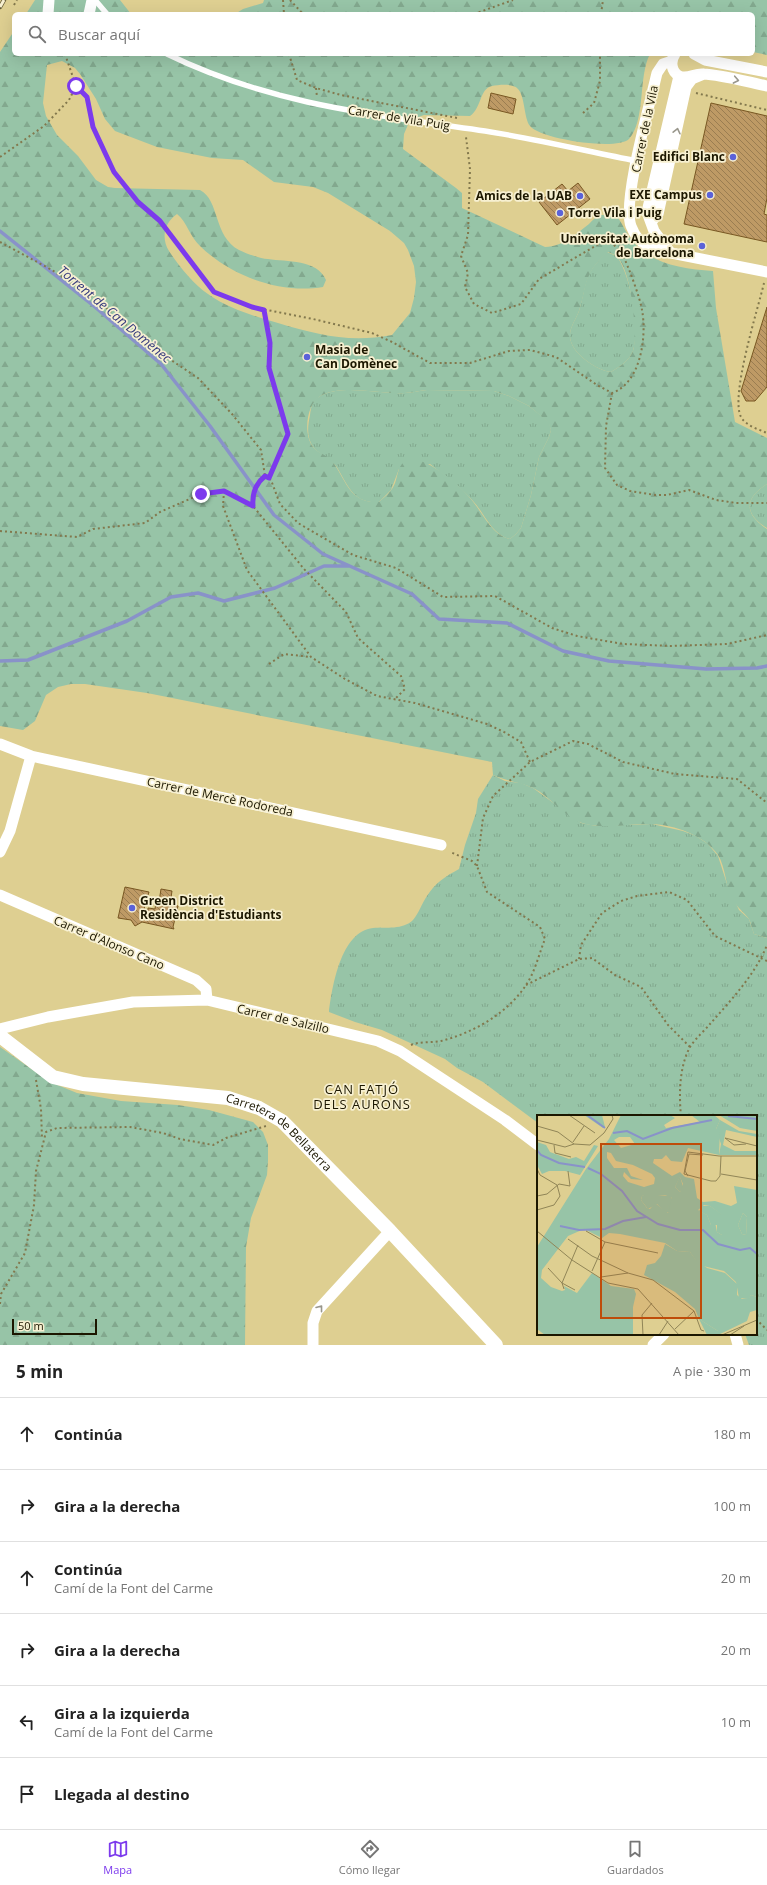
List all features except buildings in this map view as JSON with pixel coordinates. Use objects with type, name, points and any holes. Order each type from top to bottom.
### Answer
[{"type":"street","points":[[48,12],[49,0]]},
{"type":"street","points":[[89,12],[92,0]]},
{"type":"street","points":[[698,56],[705,60],[767,72]]},
{"type":"street","points":[[674,57],[673,69],[679,76],[688,77],[696,74],[704,74],[767,86]]},
{"type":"street","name":"Carrer de la Vila","points":[[674,57],[663,64],[657,73],[637,161],[628,212],[630,225],[636,236],[650,249],[767,272]]},
{"type":"street","points":[[652,221],[658,214],[686,87],[692,79],[704,74]]},
{"type":"street","name":"Carrer de la Vila","points":[[670,252],[654,231],[652,221],[647,212],[679,76]]},
{"type":"street","name":"Carrer de Mercè Rodoreda","points":[[0,744],[31,756],[441,845]]},
{"type":"street","points":[[0,852],[10,831],[31,756]]},
{"type":"street","name":"Carrer d'Alonso Cano","points":[[0,895],[196,980],[206,989],[207,1000]]},
{"type":"street","name":"Carrer de Salzillo","points":[[0,1029],[48,1017],[134,1002],[207,1000],[378,1041],[400,1051],[505,1120],[537,1144]]},
{"type":"street","name":"Carretera de Bellaterra","points":[[0,1036],[53,1077],[83,1084],[228,1098],[258,1108],[282,1121],[390,1231],[496,1345]]},
{"type":"street","points":[[313,1345],[313,1323],[317,1311],[390,1231]]},
{"type":"street","points":[[653,1345],[663,1335]]},
{"type":"street","points":[[735,1335],[738,1345]]},
{"type":"lane","points":[[95,0],[105,12]]},
{"type":"lane","name":"Carrer de Vila Puig","points":[[170,56],[200,70],[234,83],[285,97],[372,115],[530,139],[637,161]]},
{"type":"path","points":[[14,5],[17,0]]},
{"type":"path","points":[[283,0],[284,12]]},
{"type":"path","points":[[290,0],[301,12]]},
{"type":"path","points":[[480,12],[513,0]]},
{"type":"path","points":[[601,12],[603,0]]},
{"type":"path","points":[[66,56],[76,86],[87,97],[93,127],[114,172],[138,202],[160,221],[214,292],[252,307],[372,333],[430,363],[470,363],[509,351],[530,350],[556,357],[597,386],[612,393],[621,390],[635,370],[643,340],[642,309],[625,260],[612,242],[602,242],[539,279],[521,304],[492,313],[474,304],[465,287],[468,273],[461,256],[468,235],[470,169],[465,129],[460,118],[341,95],[316,88],[298,80],[292,70],[289,56]]},
{"type":"path","points":[[583,113],[594,103],[600,81],[600,56]]},
{"type":"path","points":[[0,157],[44,126],[69,100],[76,86]]},
{"type":"path","points":[[699,94],[767,110]]},
{"type":"path","points":[[0,242],[52,270],[98,301],[156,350],[198,378],[232,414],[262,450],[265,476]]},
{"type":"path","points":[[767,272],[742,371],[738,398],[741,418],[751,427],[767,433]]},
{"type":"path","points":[[264,310],[270,343],[269,368],[288,434],[269,478]]},
{"type":"path","points":[[612,393],[606,426],[605,468],[617,486],[630,491],[655,495],[689,490],[716,500],[736,503],[767,502]]},
{"type":"path","points":[[265,476],[269,478],[280,504],[298,523],[353,555],[396,568],[443,597],[495,596],[552,628],[577,636],[623,644],[671,646],[727,644],[767,635]]},
{"type":"path","points":[[253,506],[253,496],[258,482],[265,476]]},
{"type":"path","points":[[224,491],[222,506],[247,570],[311,658],[345,679],[371,692],[487,724],[504,732],[521,742],[530,762]]},
{"type":"path","points":[[0,531],[76,537],[93,529],[145,523],[160,512],[201,494],[224,491],[253,506],[304,569],[346,612],[358,638],[401,676],[405,689],[395,699]]},
{"type":"path","points":[[269,664],[284,654],[311,658]]},
{"type":"path","points":[[477,866],[482,818],[493,796],[530,762],[573,741],[588,744],[623,762],[675,774],[737,779],[767,803]]},
{"type":"path","points":[[400,1051],[403,1047],[420,1042],[440,1041],[474,1030],[504,1010],[526,985],[545,940],[540,927],[487,892],[477,866],[472,861],[454,854],[441,845]]},
{"type":"path","points":[[579,959],[581,945],[602,913],[621,901],[638,896],[669,892],[687,900],[715,936],[767,961]]},
{"type":"path","points":[[681,1115],[679,1094],[682,1074],[690,1047],[732,998],[761,959],[767,945]]},
{"type":"path","points":[[526,985],[579,959],[592,958],[614,975],[641,987],[668,1025],[690,1047]]},
{"type":"path","points":[[0,1304],[2,1294],[24,1253],[34,1204],[36,1171],[42,1140],[41,1109],[33,1061]]},
{"type":"path","points":[[42,1140],[46,1132],[57,1128],[130,1126],[163,1133],[180,1139],[213,1145],[226,1138],[282,1121]]},
{"type":"path","points":[[757,1320],[767,1330]]},
{"type":"green space","points":[[35,0],[120,0],[129,12],[27,12]]},
{"type":"green space","points":[[264,0],[767,0],[767,55],[755,52],[755,12],[238,12],[263,3]]},
{"type":"green space","points":[[12,34],[12,56],[649,56],[644,74],[638,121],[629,139],[622,142],[595,144],[579,142],[537,131],[528,123],[522,97],[518,89],[509,85],[502,85],[488,88],[482,95],[474,113],[470,116],[424,115],[410,120],[404,134],[403,149],[462,193],[462,208],[545,247],[558,245],[564,242],[579,232],[596,217],[606,215],[618,218],[632,241],[652,257],[671,265],[713,271],[716,308],[735,422],[767,438],[767,484],[759,489],[754,495],[750,506],[754,518],[767,529],[767,938],[754,934],[749,919],[732,898],[721,860],[712,848],[705,842],[688,832],[670,826],[643,824],[599,826],[582,823],[570,817],[533,788],[493,775],[492,762],[147,693],[85,684],[71,684],[58,687],[46,695],[35,721],[23,730],[0,726],[0,52]],"holes":[[[62,61],[75,68],[96,99],[105,119],[115,131],[157,147],[212,158],[243,160],[274,182],[313,187],[328,193],[390,231],[404,243],[414,266],[416,282],[410,313],[392,335],[348,338],[307,331],[260,318],[224,304],[208,294],[197,285],[173,257],[165,241],[165,231],[167,226],[177,214],[200,246],[212,257],[241,274],[273,285],[290,288],[323,287],[326,280],[322,273],[309,265],[292,261],[261,258],[239,250],[231,244],[225,236],[211,202],[200,190],[115,188],[108,187],[96,180],[78,156],[57,135],[46,116],[43,103],[47,65]],[[608,252],[615,255],[626,273],[632,301],[635,330],[633,351],[631,355],[626,361],[611,372],[598,368],[584,359],[574,348],[570,335],[590,273]],[[340,390],[388,393],[409,393],[427,390],[494,391],[509,396],[529,406],[548,422],[551,430],[539,457],[531,495],[521,528],[510,539],[503,537],[492,528],[474,503],[458,486],[441,472],[422,461],[414,459],[404,462],[400,467],[395,483],[388,494],[379,502],[369,502],[355,495],[332,461],[315,449],[310,441],[307,427],[309,412],[312,405],[322,395]]]},
{"type":"green space","points":[[607,252],[615,255],[623,267],[630,290],[635,317],[635,341],[633,351],[624,363],[611,372],[598,368],[584,359],[574,348],[570,335],[572,326],[579,311],[587,279],[593,267]]},
{"type":"green space","points":[[340,390],[409,393],[427,390],[494,391],[509,396],[529,406],[549,422],[551,430],[539,457],[531,495],[521,528],[510,539],[498,533],[468,496],[430,464],[399,469],[391,490],[379,502],[370,502],[363,500],[352,492],[336,466],[315,449],[310,441],[308,426],[311,409],[313,403],[322,395]]},
{"type":"green space","points":[[767,484],[767,528],[759,523],[754,517],[750,506],[754,495],[759,489]]},
{"type":"green space","points":[[493,775],[505,781],[521,783],[533,788],[581,823],[596,826],[652,824],[683,831],[696,836],[708,844],[718,856],[727,884],[739,910],[749,919],[754,934],[767,938],[767,1345],[749,1345],[745,1335],[757,1335],[757,1115],[537,1115],[537,1122],[483,1082],[457,1068],[445,1059],[382,1030],[329,1012],[340,962],[353,939],[362,931],[373,928],[399,927],[409,923],[415,917],[430,891],[445,877],[459,869],[465,845],[476,813],[478,799]]},
{"type":"green space","points":[[0,1047],[50,1082],[77,1093],[121,1101],[178,1105],[209,1110],[253,1122],[263,1132],[268,1145],[267,1175],[251,1218],[246,1247],[245,1345],[0,1345]]},
{"type":"waterway","name":"Torrent de Can Domènec","points":[[0,231],[95,307],[161,364],[210,426],[274,515],[323,554],[412,594],[439,619],[507,623],[563,651],[609,661],[706,669],[757,668],[767,666]]},
{"type":"waterway","points":[[0,661],[28,660],[127,621],[171,597],[198,593],[224,601],[275,588],[324,566],[349,566]]},
{"type":"railway","points":[[0,7],[4,0]]},
{"type":"place","name":"Edifici Blanc","points":[[733,157]]},
{"type":"place","name":"EXE Campus","points":[[710,195]]},
{"type":"place","name":"Amics de la UAB","points":[[580,196]]},
{"type":"place","name":"Torre Vila i Puig","points":[[560,213]]},
{"type":"place","name":"Universitat Autònoma de Barcelona","points":[[702,246]]},
{"type":"place","name":"Masia de Can Domènec","points":[[307,357]]},
{"type":"place","name":"Green District Residència d'Estudiants","points":[[132,908]]},
{"type":"district","name":"CAN FATJÓ DELS AURONS","points":[[362,1096]]},
{"type":"route","points":[[76,86],[87,97],[93,127],[114,172],[138,202],[160,221],[214,292],[252,307],[264,310],[270,343],[269,368],[288,434],[269,478],[265,476],[258,482],[253,496],[253,506],[224,491],[201,494]]}]
